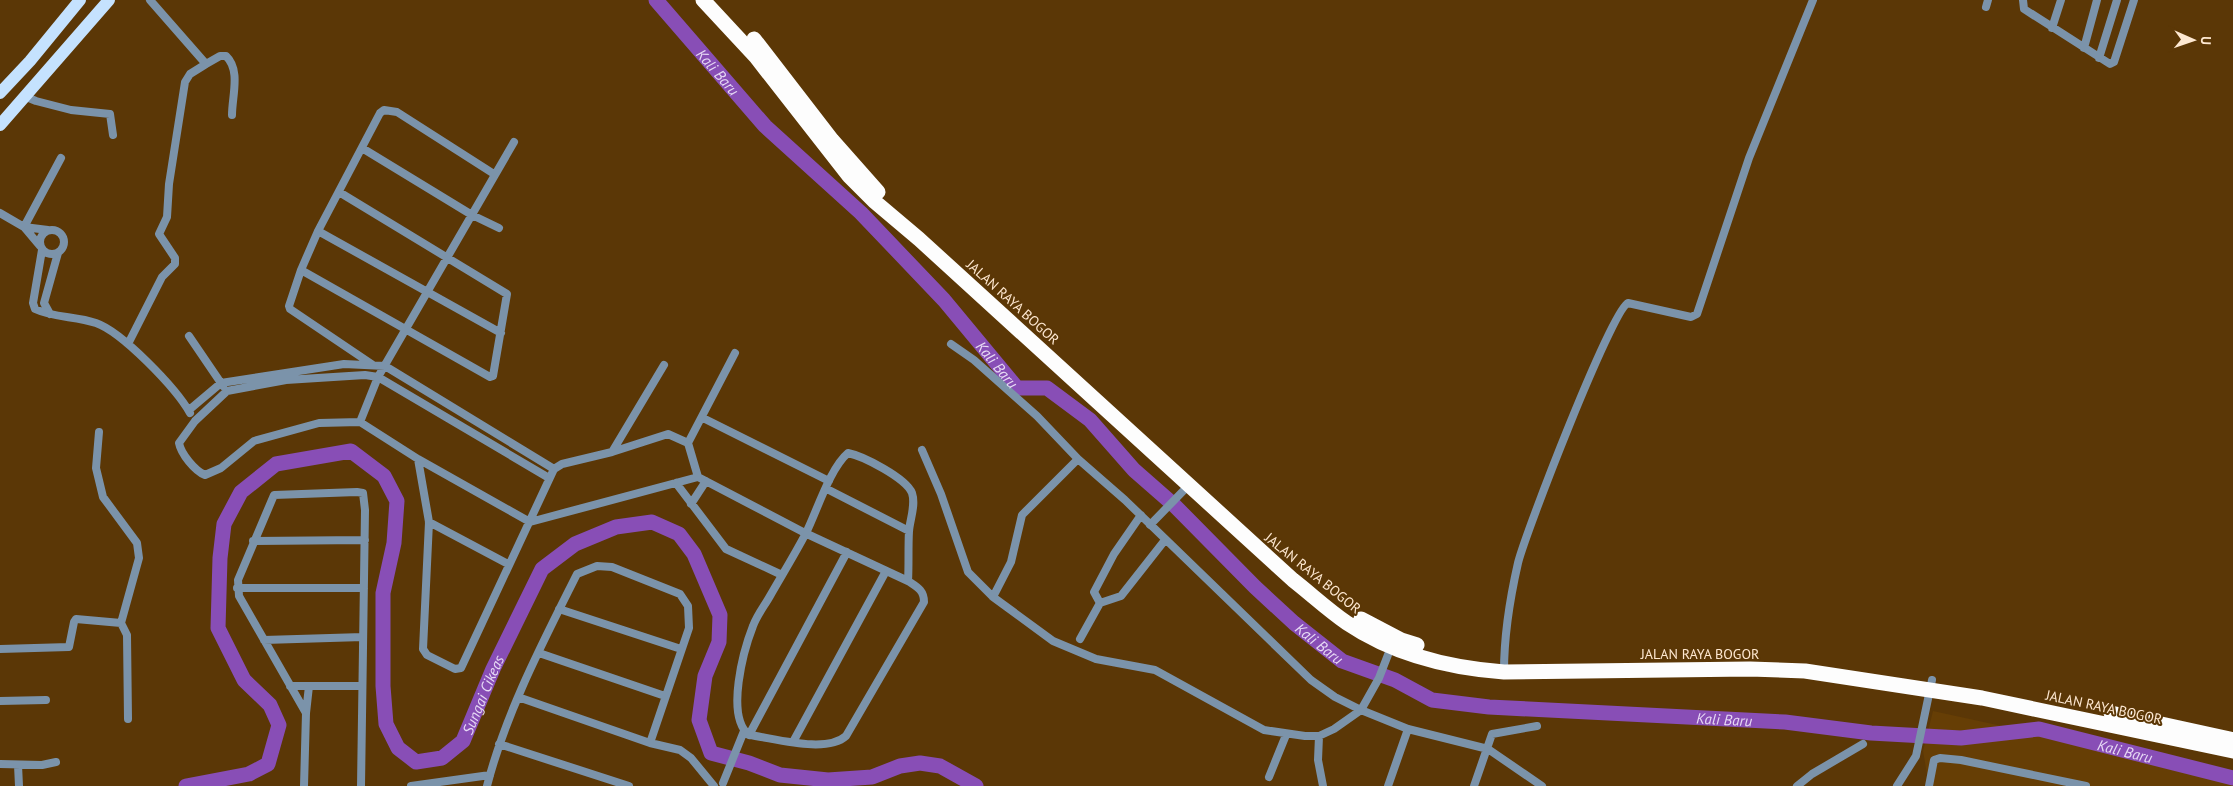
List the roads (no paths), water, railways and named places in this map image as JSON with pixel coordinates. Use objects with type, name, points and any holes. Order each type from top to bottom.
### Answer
[{"type":"highway","name":"JALAN RAYA BOGOR","points":[[703,0],[756,57],[848,176],[1293,580],[1347,623],[1391,647],[1438,662],[1474,670],[1504,667],[1806,662],[1929,691],[2086,719],[2233,750]]},
{"type":"highway","name":"JALAN RAYA BOGOR","points":[[717,0],[764,50],[832,140],[877,191],[937,241],[1299,572],[1351,613],[1401,640],[1439,652],[1504,667]]},
{"type":"highway","name":"JALAN RAYA BOGOR","points":[[1929,691],[2104,712],[2233,740]]},
{"type":"main road","points":[[0,93],[30,61],[80,0]]},
{"type":"main road","points":[[0,125],[104,2]]},
{"type":"street","points":[[150,0],[206,64]]},
{"type":"street","points":[[1504,667],[1504,648],[1518,563],[1573,419],[1614,323],[1623,306],[1628,303],[1691,317],[1697,314],[1749,158],[1813,0]]},
{"type":"street","points":[[2023,0],[2024,9],[2108,64],[2114,62],[2134,0]]},
{"type":"street","points":[[2052,28],[2061,0]]},
{"type":"street","points":[[2084,48],[2097,0]]},
{"type":"street","points":[[2099,58],[2117,0]]},
{"type":"street","points":[[128,344],[162,277],[175,264],[176,258],[158,234],[167,217],[169,184],[185,82],[190,74],[224,55],[233,63],[236,71],[232,115]]},
{"type":"street","points":[[24,96],[36,102],[71,110],[110,114],[113,135]]},
{"type":"street","points":[[373,366],[290,309],[301,270],[318,231],[380,113],[384,110],[396,112],[494,174]]},
{"type":"street","points":[[360,422],[378,377],[404,329],[427,293],[514,142]]},
{"type":"street","points":[[362,148],[472,215],[499,228]]},
{"type":"street","points":[[24,227],[61,158]]},
{"type":"street","points":[[301,270],[490,377],[493,376],[507,294],[339,192]]},
{"type":"street","points":[[0,212],[24,227],[41,248],[50,254],[58,253]]},
{"type":"street","points":[[24,227],[59,231],[64,238],[63,248],[58,253],[44,303],[50,314]]},
{"type":"street","points":[[48,230],[40,238],[41,248],[33,303],[35,309],[50,314],[95,322],[111,329],[151,365],[189,410],[195,421]]},
{"type":"street","points":[[318,231],[501,333]]},
{"type":"street","points":[[189,336],[227,390]]},
{"type":"street","points":[[951,344],[974,360],[1037,416],[1078,459],[1141,515],[1311,680],[1335,697],[1408,729],[1488,749],[1542,786]]},
{"type":"street","points":[[344,364],[347,348]]},
{"type":"street","points":[[688,443],[703,418],[734,354]]},
{"type":"street","points":[[189,410],[221,383],[344,364],[385,366],[554,469]]},
{"type":"street","points":[[612,452],[664,365]]},
{"type":"street","points":[[549,478],[378,377],[340,375],[286,380],[227,390],[195,421],[181,439],[180,449],[205,475],[221,468],[240,450],[262,438],[318,423],[360,422],[418,458],[530,522],[698,477]]},
{"type":"street","points":[[703,418],[909,531]]},
{"type":"street","points":[[99,432],[96,468],[103,497],[137,543],[139,558],[120,623],[126,632],[128,719]]},
{"type":"street","points":[[418,458],[428,522],[423,650],[426,655],[455,669],[461,668],[554,469],[562,464],[612,452],[668,434],[674,435],[688,443],[698,477],[706,482],[805,534],[847,552],[920,589],[924,602],[846,736],[838,743],[829,745],[793,742],[746,732]]},
{"type":"street","points":[[922,450],[941,494],[964,565],[978,584],[993,597],[1053,642],[1096,659],[1155,670],[1264,730],[1286,735],[1319,736],[1334,729],[1361,710],[1379,678],[1391,647]]},
{"type":"street","points":[[746,732],[737,702],[744,657],[754,624],[805,534],[842,458],[848,453],[887,471],[908,486],[912,495],[908,582]]},
{"type":"street","points":[[993,597],[1011,562],[1022,515],[1078,459]]},
{"type":"street","points":[[691,504],[706,482]]},
{"type":"street","points":[[676,483],[726,549],[782,575]]},
{"type":"street","points":[[1150,525],[1189,485]]},
{"type":"street","points":[[306,713],[239,596],[238,580],[274,495],[363,493],[365,498],[365,540],[361,786]]},
{"type":"street","points":[[1100,603],[1094,592],[1101,576],[1141,515]]},
{"type":"street","points":[[428,522],[508,564]]},
{"type":"street","points":[[253,541],[365,540]]},
{"type":"street","points":[[1080,639],[1100,603],[1121,596],[1165,540]]},
{"type":"street","points":[[518,697],[686,753],[719,785],[728,769],[739,740],[746,732],[847,552]]},
{"type":"street","points":[[487,786],[499,744],[518,697],[559,609],[577,574],[597,566],[612,567],[680,594],[688,606],[690,622],[650,742]]},
{"type":"street","points":[[793,742],[886,571]]},
{"type":"street","points":[[237,588],[364,588]]},
{"type":"street","points":[[559,609],[681,649]]},
{"type":"street","points":[[0,649],[69,647],[76,619],[120,623]]},
{"type":"street","points":[[264,640],[363,638]]},
{"type":"street","points":[[539,653],[665,696]]},
{"type":"street","points":[[290,686],[362,686]]},
{"type":"street","points":[[304,786],[306,713],[309,686]]},
{"type":"street","points":[[1897,786],[1916,756],[1929,691]]},
{"type":"street","points":[[0,701],[46,700]]},
{"type":"street","points":[[1474,786],[1493,734],[1515,732],[1537,726]]},
{"type":"street","points":[[1388,786],[1408,729]]},
{"type":"street","points":[[1269,777],[1286,735]]},
{"type":"street","points":[[1319,736],[1318,760],[1323,786]]},
{"type":"street","points":[[499,744],[629,786]]},
{"type":"street","points":[[1797,786],[1812,774],[1863,744]]},
{"type":"street","points":[[1930,786],[1934,760],[1940,758],[1961,760],[2086,786]]},
{"type":"street","points":[[0,764],[18,765],[56,762]]},
{"type":"street","points":[[18,765],[19,786]]},
{"type":"street","points":[[411,786],[490,775]]},
{"type":"waterway","name":"Kali Baru","points":[[656,0],[765,126],[861,213],[944,300],[1017,388],[1047,388],[1090,420],[1134,470],[1175,506],[1255,587],[1294,623],[1342,661],[1395,680],[1432,700],[1489,707],[1785,722],[1871,733],[1961,738],[2039,729],[2233,778]]},
{"type":"waterway","name":"Sungai Cikeas","points":[[186,786],[249,774],[268,764],[279,725],[270,705],[244,680],[218,628],[220,558],[224,524],[241,492],[276,464],[351,451],[384,476],[397,501],[394,543],[383,593],[383,686],[386,724],[398,748],[416,762],[442,758],[463,741],[493,669],[542,569],[575,544],[616,527],[652,522],[679,534],[694,554],[720,615],[719,642],[705,676],[699,720],[711,753],[749,763],[780,775],[828,780],[872,777],[900,766],[920,763],[940,766],[976,786]]}]
